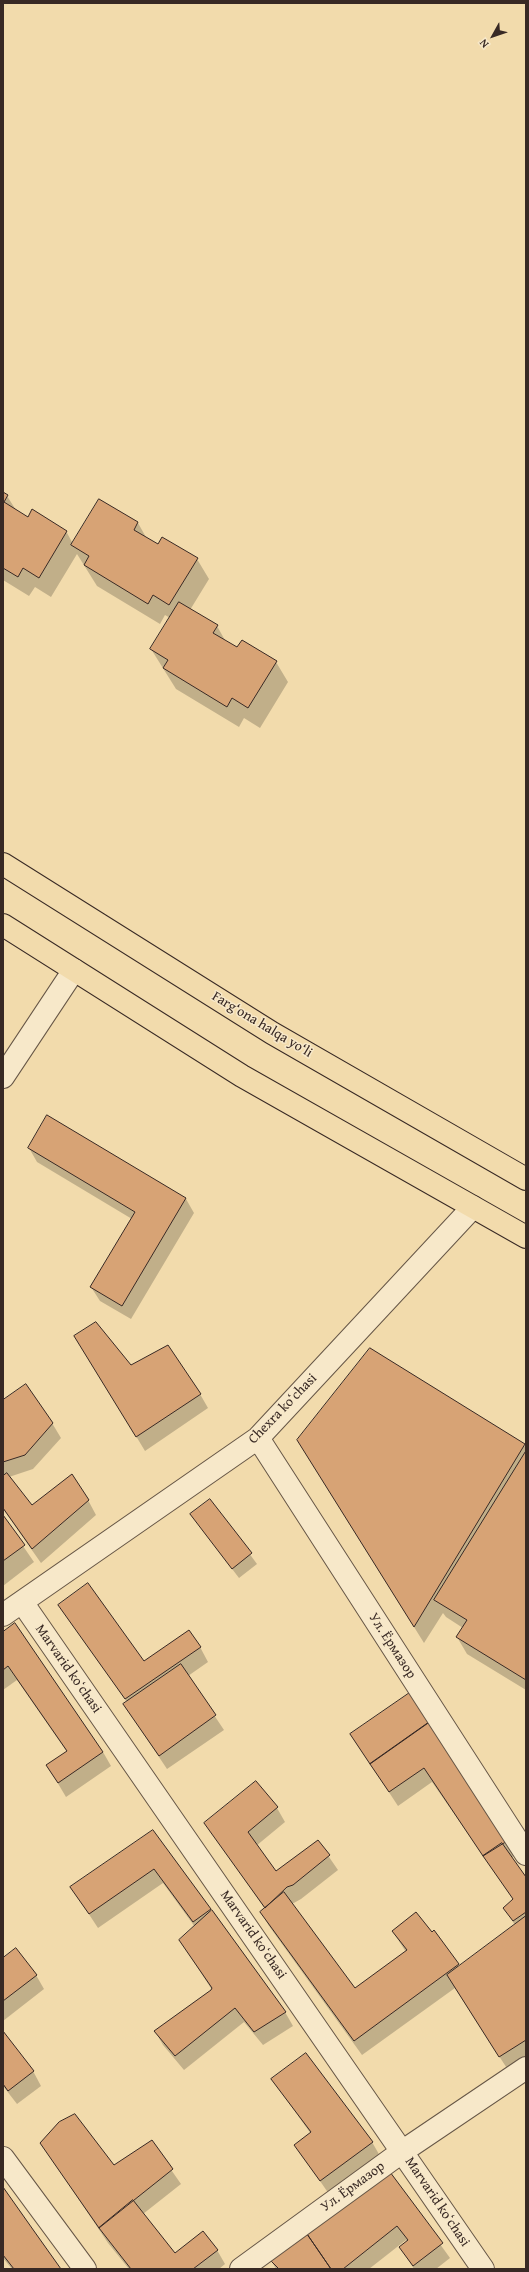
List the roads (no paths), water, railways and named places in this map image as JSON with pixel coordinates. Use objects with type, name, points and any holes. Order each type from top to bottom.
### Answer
[{"type":"highway","name":"Farg‘ona halqa yo‘li","points":[[3,864],[272,1033],[526,1179]]},
{"type":"highway","points":[[3,925],[242,1076],[526,1237]]},
{"type":"street","points":[[3,1077],[74,970]]},
{"type":"street","name":"Chexra koʻchasi","points":[[3,1615],[258,1438],[473,1207]]},
{"type":"street","name":"Ул. Ёрмазор","points":[[258,1438],[526,1854]]},
{"type":"street","name":"Marvarid koʻchasi","points":[[22,1602],[403,2151],[482,2269]]},
{"type":"street","name":"Ул. Ёрмазор","points":[[241,2269],[403,2151],[526,2068]]},
{"type":"street","points":[[3,2158],[85,2269]]}]
